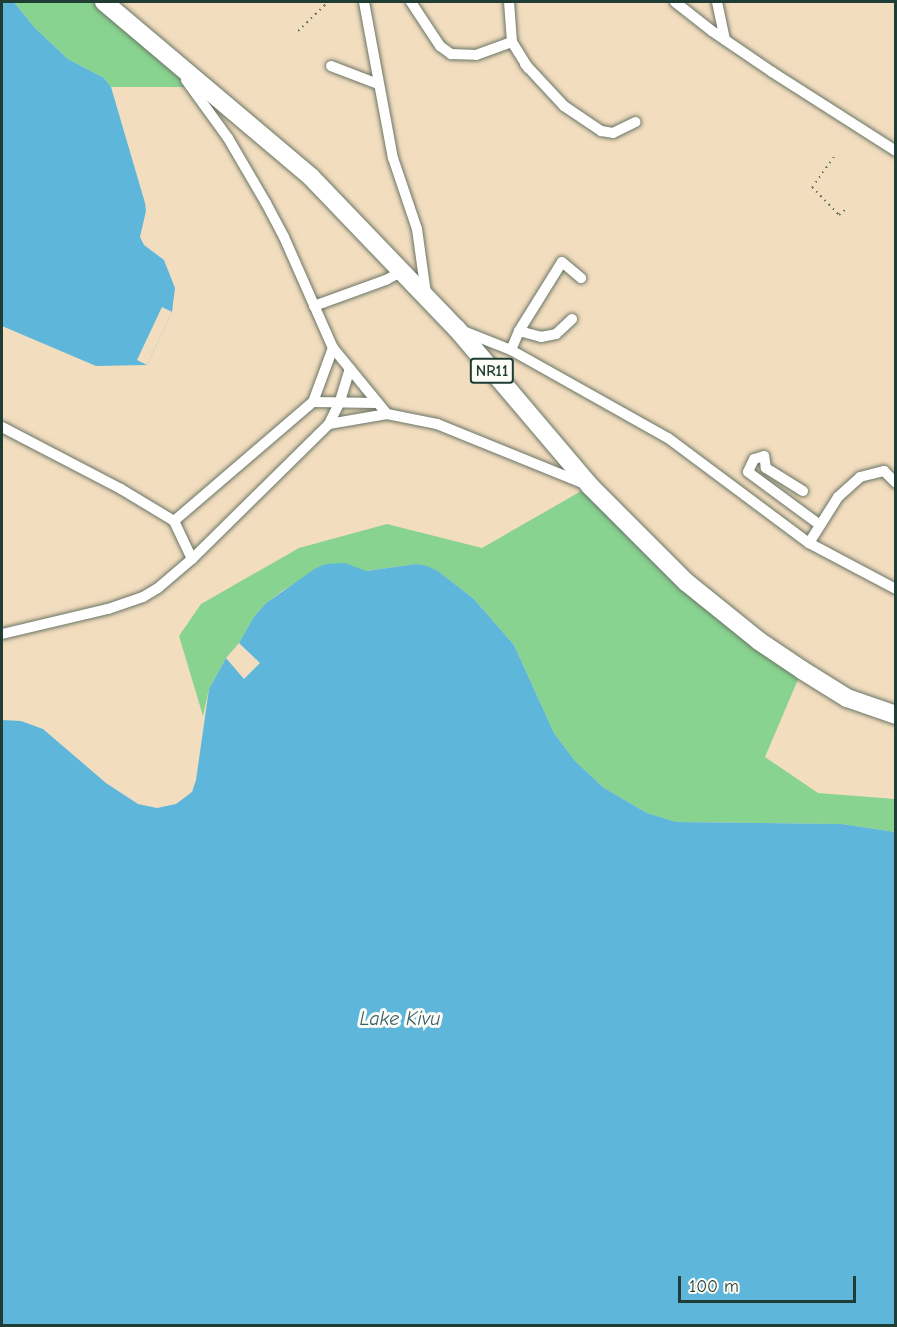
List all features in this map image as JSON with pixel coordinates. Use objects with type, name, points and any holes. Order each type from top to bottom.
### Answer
[{"type":"highway","name":"NR11","points":[[104,2],[311,177],[426,299],[457,328],[590,486],[686,582],[759,641],[847,698],[896,715]]},
{"type":"street","points":[[363,2],[367,11],[378,84],[393,158],[417,229],[426,299]]},
{"type":"street","points":[[411,2],[440,46],[451,54],[476,55],[512,42]]},
{"type":"street","points":[[509,2],[512,42],[543,92]]},
{"type":"street","points":[[675,2],[725,40],[896,151]]},
{"type":"street","points":[[717,2],[725,40]]},
{"type":"street","points":[[152,42],[193,87],[228,138],[284,237],[333,348],[387,414]]},
{"type":"street","points":[[525,64],[564,106],[601,131],[613,133],[636,122]]},
{"type":"street","points":[[331,66],[378,84]]},
{"type":"street","points":[[511,350],[519,331],[562,262],[581,278]]},
{"type":"street","points":[[314,306],[386,280],[402,271]]},
{"type":"street","points":[[519,331],[541,338],[556,334],[572,319]]},
{"type":"street","points":[[457,328],[511,350],[668,438],[809,543],[896,589]]},
{"type":"street","points":[[174,521],[313,402],[333,348]]},
{"type":"street","points":[[2,634],[108,609],[143,597],[192,559],[329,424],[340,401],[350,369]]},
{"type":"street","points":[[313,402],[377,403]]},
{"type":"street","points":[[329,424],[387,414],[437,424],[590,486]]},
{"type":"street","points":[[2,427],[121,489],[174,521],[192,559]]},
{"type":"street","points":[[803,490],[766,468],[764,456],[754,459],[748,472],[820,525]]},
{"type":"street","points":[[809,543],[837,497],[860,477],[884,471],[896,483]]},
{"type":"path","points":[[298,31],[328,2]]},
{"type":"path","points":[[834,157],[812,187],[839,214],[845,210]]},
{"type":"green space","points":[[14,2],[104,2],[193,87],[111,87],[104,78],[68,59],[34,27]]},
{"type":"green space","points":[[590,486],[686,582],[802,670],[765,757],[818,793],[895,799],[895,832],[842,824],[675,822],[647,813],[604,788],[575,761],[554,733],[514,645],[474,599],[438,571],[416,564],[366,571],[326,564],[282,591],[266,603],[253,618],[239,643],[226,658],[209,689],[203,716],[179,636],[201,604],[299,548],[387,524],[482,548]]},
{"type":"water","points":[[2,2],[14,2],[34,27],[68,59],[104,78],[111,87],[145,203],[146,211],[140,237],[144,245],[164,260],[175,288],[172,312],[147,365],[96,366],[2,326]]},
{"type":"water","name":"Lake Kivu","points":[[345,563],[366,571],[416,564],[427,566],[438,571],[474,599],[514,645],[554,733],[575,761],[604,788],[647,813],[676,822],[842,824],[895,832],[895,1325],[2,1326],[2,720],[21,721],[43,729],[106,783],[138,804],[157,808],[176,804],[192,792],[196,780],[209,689],[226,658],[239,643],[253,618],[266,603],[316,568],[326,564]]},
{"type":"pier","points":[[162,307],[172,312],[147,365],[137,360]]},
{"type":"pier","points":[[239,643],[260,663],[244,679],[226,658]]}]
